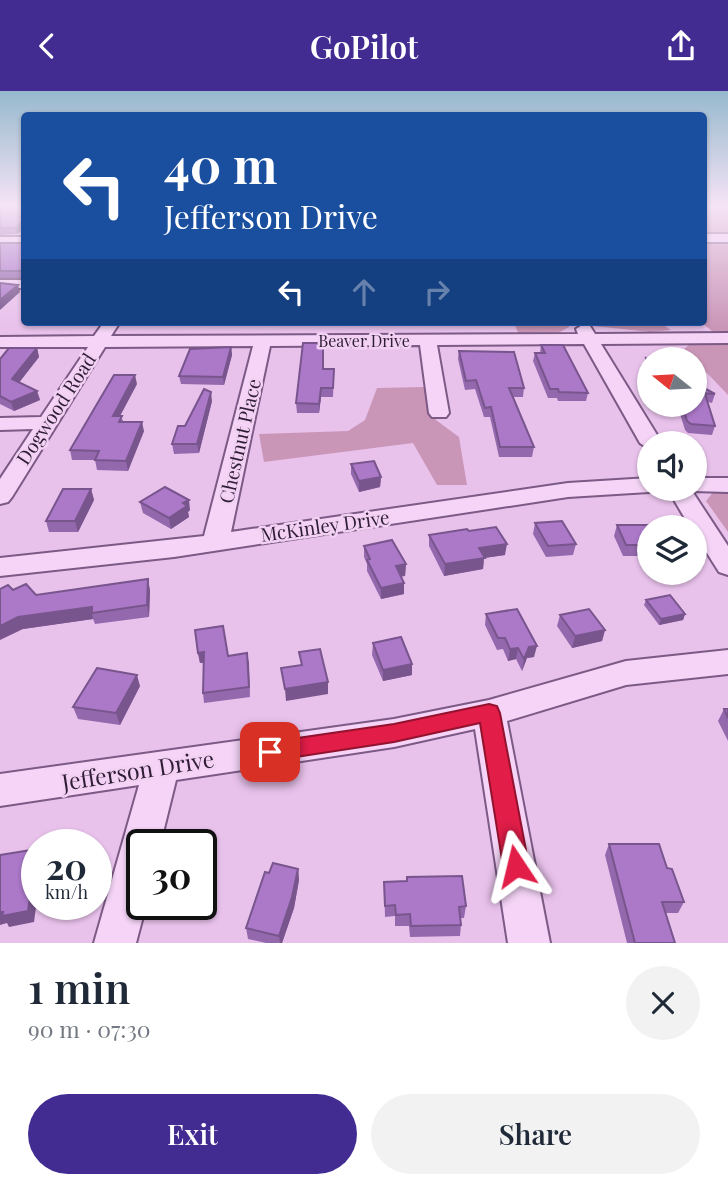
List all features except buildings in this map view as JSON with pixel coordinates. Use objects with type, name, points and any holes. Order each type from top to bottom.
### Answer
[{"type":"street","points":[[0,284],[21,284]]},
{"type":"street","name":"Dogwood Road","points":[[0,497],[109,326]]},
{"type":"street","points":[[582,326],[644,431]]},
{"type":"street","name":"Beaver Drive","points":[[0,342],[728,338]]},
{"type":"street","points":[[428,340],[439,413]]},
{"type":"street","name":"Chestnut Place","points":[[216,541],[263,341]]},
{"type":"street","points":[[0,424],[47,423]]},
{"type":"street","points":[[707,485],[728,485]]},
{"type":"street","name":"McKinley Drive","points":[[0,568],[139,554],[527,495],[637,486]]},
{"type":"street","points":[[686,501],[728,566]]},
{"type":"street","name":"Jefferson Drive","points":[[0,790],[53,785],[162,765],[394,733],[489,713],[626,673],[728,662]]},
{"type":"street","points":[[489,713],[529,943]]},
{"type":"street","points":[[115,943],[162,765]]},
{"type":"shaded area","points":[[707,247],[728,247],[728,332],[713,332],[706,326]]},
{"type":"shaded area","points":[[515,326],[569,327],[558,333],[518,333]]},
{"type":"shaded area","points":[[594,326],[665,326],[671,330],[650,332]]},
{"type":"shaded area","points":[[691,343],[728,343],[728,395],[707,373],[707,347],[686,347]]},
{"type":"shaded area","points":[[424,387],[436,420],[459,437],[467,485],[437,485],[413,443],[264,462],[259,434],[348,431],[365,420],[377,388]]},
{"type":"shaded area","points":[[714,491],[728,492],[728,532],[706,501]]},
{"type":"route","points":[[270,752],[394,733],[489,713],[516,866]]}]
